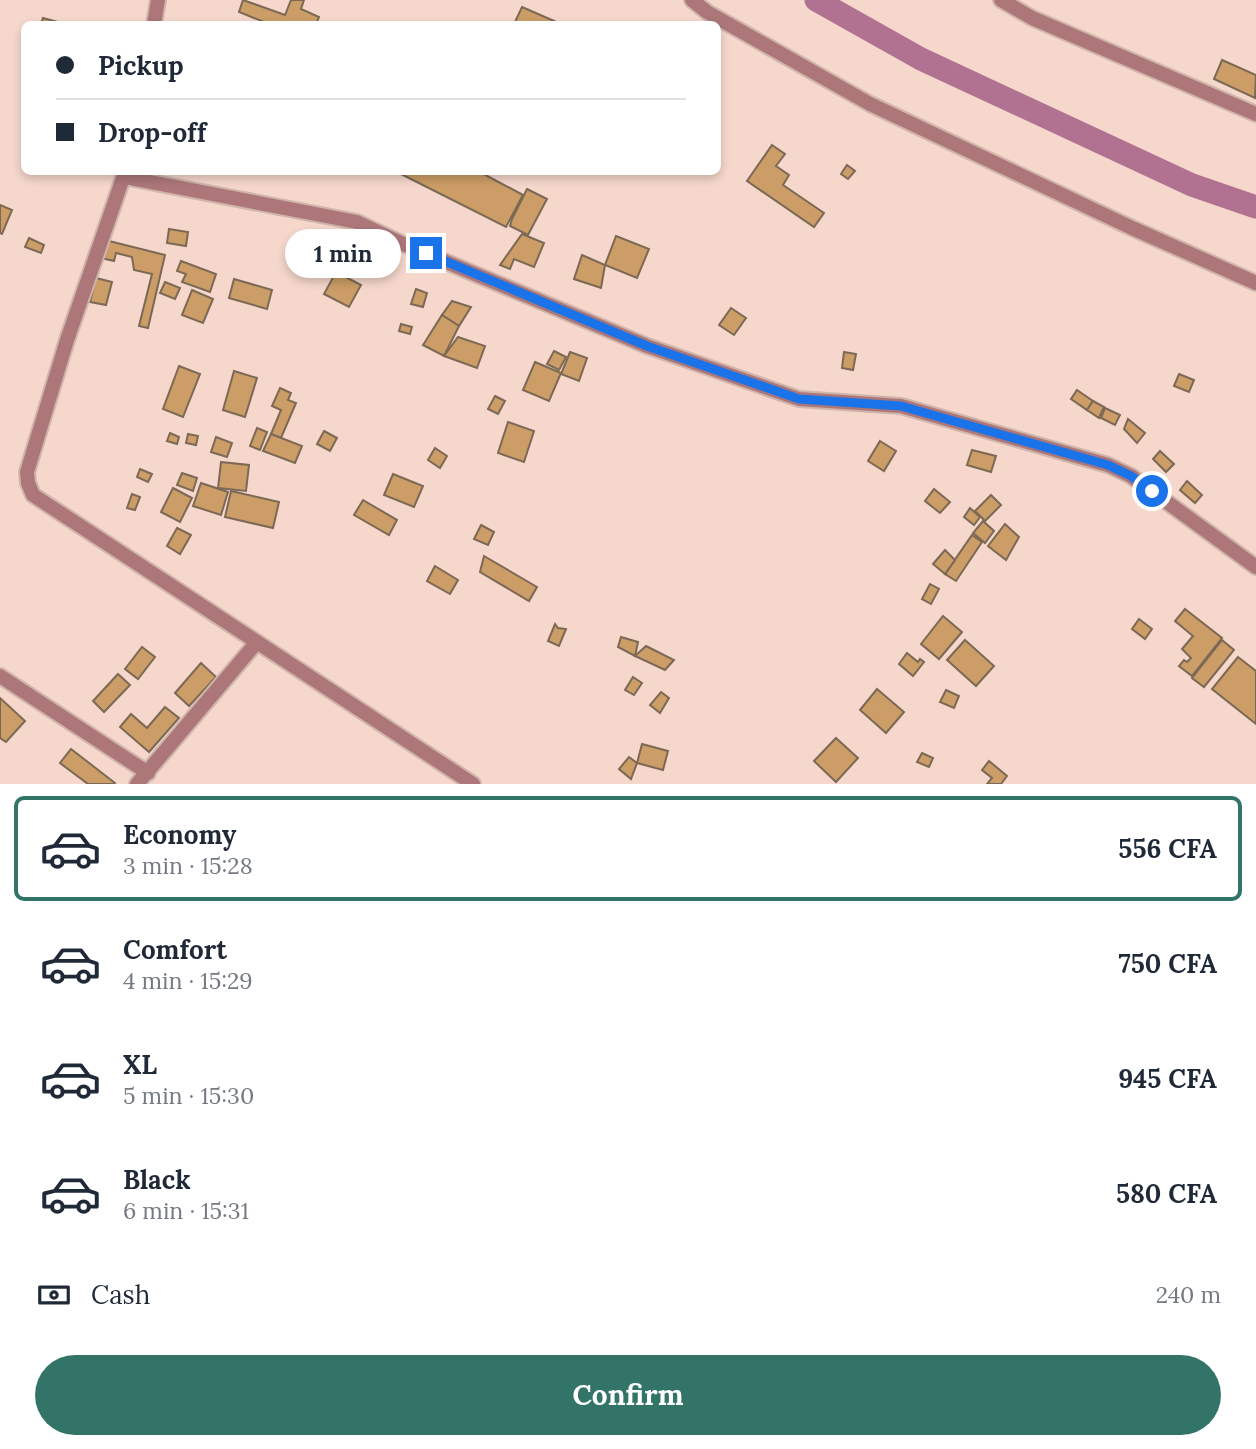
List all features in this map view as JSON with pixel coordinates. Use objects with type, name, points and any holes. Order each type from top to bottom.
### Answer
[{"type":"street","points":[[155,21],[159,0]]},
{"type":"street","points":[[692,0],[707,12],[870,104],[1119,222],[1256,282]]},
{"type":"street","points":[[1001,0],[1032,18],[1256,114]]},
{"type":"street","points":[[125,175],[67,340],[27,472],[27,483],[33,495],[472,784]]},
{"type":"street","points":[[130,175],[357,222],[647,346],[799,399],[901,406],[1108,465],[1131,476],[1256,567]]},
{"type":"street","points":[[137,784],[257,642]]},
{"type":"street","points":[[0,676],[148,773]]},
{"type":"building","points":[[243,0],[285,15],[291,0],[304,0],[301,9],[319,17],[317,21],[262,21],[239,12]]},
{"type":"building","points":[[522,7],[554,21],[515,21]]},
{"type":"building","points":[[1222,60],[1256,75],[1255,98],[1214,79]]},
{"type":"building","points":[[772,145],[785,154],[776,166],[789,175],[783,185],[824,213],[814,227],[747,181]]},
{"type":"building","points":[[847,165],[855,171],[848,179],[841,174]]},
{"type":"building","points":[[403,175],[486,175],[523,195],[506,227]]},
{"type":"building","points":[[527,189],[547,199],[528,235],[510,226]]},
{"type":"building","points":[[0,205],[12,210],[2,234],[0,233]]},
{"type":"building","points":[[169,229],[188,232],[186,246],[167,243]]},
{"type":"building","points":[[522,234],[544,243],[534,267],[514,259],[510,269],[500,265]]},
{"type":"building","points":[[616,236],[649,249],[637,278],[605,265]]},
{"type":"building","points":[[29,238],[44,245],[41,253],[25,247]]},
{"type":"building","points":[[105,240],[165,255],[148,328],[139,326],[152,274],[134,270],[132,257],[116,253],[114,261],[101,258]]},
{"type":"building","points":[[582,255],[605,265],[601,288],[574,279]]},
{"type":"building","points":[[181,261],[216,274],[210,292],[182,282],[186,274],[177,271]]},
{"type":"building","points":[[336,272],[361,285],[349,307],[324,294]]},
{"type":"building","points":[[96,278],[112,282],[106,305],[90,302]]},
{"type":"building","points":[[234,279],[272,290],[267,309],[229,298]]},
{"type":"building","points":[[165,282],[180,288],[175,299],[160,293]]},
{"type":"building","points":[[416,289],[427,293],[423,307],[411,304]]},
{"type":"building","points":[[192,290],[213,299],[203,323],[182,315]]},
{"type":"building","points":[[452,301],[471,307],[459,326],[442,315]]},
{"type":"building","points":[[731,308],[746,318],[734,335],[719,325]]},
{"type":"building","points":[[442,315],[459,326],[444,356],[423,345]]},
{"type":"building","points":[[401,324],[412,327],[410,334],[399,331]]},
{"type":"building","points":[[458,337],[485,346],[477,368],[444,356]]},
{"type":"building","points":[[554,351],[566,357],[559,370],[547,364]]},
{"type":"building","points":[[570,352],[587,358],[579,381],[561,374]]},
{"type":"building","points":[[844,352],[856,354],[853,370],[842,368]]},
{"type":"building","points":[[535,362],[561,373],[549,401],[523,390]]},
{"type":"building","points":[[179,366],[200,374],[183,417],[163,409]]},
{"type":"building","points":[[234,371],[257,378],[245,417],[223,410]]},
{"type":"building","points":[[1179,374],[1194,380],[1189,392],[1174,386]]},
{"type":"building","points":[[280,388],[291,393],[288,400],[296,403],[281,438],[271,434],[281,410],[272,406]]},
{"type":"building","points":[[1077,390],[1093,401],[1087,410],[1071,399]]},
{"type":"building","points":[[495,396],[505,401],[498,414],[488,409]]},
{"type":"building","points":[[1093,401],[1104,407],[1099,418],[1087,410]]},
{"type":"building","points":[[1105,408],[1120,415],[1115,425],[1101,418]]},
{"type":"building","points":[[1128,419],[1145,433],[1137,443],[1124,429]]},
{"type":"building","points":[[508,422],[534,431],[524,462],[498,453]]},
{"type":"building","points":[[257,428],[267,432],[260,450],[250,446]]},
{"type":"building","points":[[324,431],[337,438],[330,451],[317,444]]},
{"type":"building","points":[[170,433],[179,437],[177,444],[167,441]]},
{"type":"building","points":[[188,434],[198,436],[196,445],[186,443]]},
{"type":"building","points":[[271,434],[302,446],[295,463],[263,451]]},
{"type":"building","points":[[216,437],[232,443],[227,457],[211,452]]},
{"type":"building","points":[[880,441],[896,451],[884,471],[868,461]]},
{"type":"building","points":[[435,448],[447,456],[440,468],[428,460]]},
{"type":"building","points":[[972,450],[996,456],[991,472],[967,465]]},
{"type":"building","points":[[1160,451],[1174,464],[1166,472],[1153,459]]},
{"type":"building","points":[[221,462],[249,465],[246,491],[218,488]]},
{"type":"building","points":[[140,469],[152,474],[148,482],[137,477]]},
{"type":"building","points":[[182,473],[197,478],[193,491],[177,485]]},
{"type":"building","points":[[393,474],[423,486],[414,507],[384,495]]},
{"type":"building","points":[[1187,481],[1202,495],[1195,503],[1180,490]]},
{"type":"building","points":[[201,483],[228,492],[221,515],[193,506]]},
{"type":"building","points":[[173,488],[192,498],[180,522],[161,512]]},
{"type":"building","points":[[934,489],[950,502],[940,513],[925,501]]},
{"type":"building","points":[[231,491],[279,502],[273,528],[225,517]]},
{"type":"building","points":[[132,494],[140,497],[135,510],[127,508]]},
{"type":"building","points":[[991,495],[1001,505],[985,521],[975,511]]},
{"type":"building","points":[[363,500],[397,520],[389,535],[354,515]]},
{"type":"building","points":[[970,508],[980,517],[974,525],[964,517]]},
{"type":"building","points":[[983,521],[994,531],[985,543],[973,533]]},
{"type":"building","points":[[1005,524],[1019,537],[1006,560],[988,546]]},
{"type":"building","points":[[481,525],[494,532],[488,545],[474,539]]},
{"type":"building","points":[[177,528],[191,535],[180,554],[167,546]]},
{"type":"building","points":[[972,535],[982,542],[956,581],[945,574]]},
{"type":"building","points":[[945,550],[955,560],[945,574],[933,564]]},
{"type":"building","points":[[484,556],[537,587],[529,601],[480,572]]},
{"type":"building","points":[[435,566],[458,580],[450,594],[427,581]]},
{"type":"building","points":[[930,584],[939,589],[931,604],[922,599]]},
{"type":"building","points":[[1185,609],[1222,638],[1192,676],[1179,666],[1184,660],[1187,662],[1191,658],[1182,649],[1193,636],[1175,621]]},
{"type":"building","points":[[943,616],[962,632],[939,659],[921,644]]},
{"type":"building","points":[[1139,619],[1152,629],[1145,639],[1132,629]]},
{"type":"building","points":[[555,624],[558,628],[566,629],[559,646],[548,641]]},
{"type":"building","points":[[621,637],[638,642],[635,656],[618,647]]},
{"type":"building","points":[[965,640],[994,666],[976,686],[947,660]]},
{"type":"building","points":[[1222,640],[1234,650],[1204,687],[1192,678]]},
{"type":"building","points":[[646,646],[674,660],[665,670],[635,656]]},
{"type":"building","points":[[142,647],[155,657],[138,679],[125,669]]},
{"type":"building","points":[[907,653],[918,662],[920,659],[924,662],[913,676],[899,664]]},
{"type":"building","points":[[1238,657],[1256,671],[1256,724],[1212,689]]},
{"type":"building","points":[[201,663],[216,677],[189,706],[175,693]]},
{"type":"building","points":[[118,674],[130,685],[104,712],[93,701]]},
{"type":"building","points":[[633,677],[642,683],[634,695],[625,690]]},
{"type":"building","points":[[877,689],[904,712],[886,733],[860,710]]},
{"type":"building","points":[[946,690],[959,696],[954,708],[940,702]]},
{"type":"building","points":[[661,692],[669,698],[660,713],[650,705]]},
{"type":"building","points":[[0,698],[25,721],[6,742],[0,738]]},
{"type":"building","points":[[165,707],[179,718],[149,752],[120,727],[131,714],[147,728]]},
{"type":"building","points":[[836,738],[858,758],[836,782],[814,761]]},
{"type":"building","points":[[642,744],[668,751],[663,770],[637,763]]},
{"type":"building","points":[[71,749],[115,783],[88,784],[60,763]]},
{"type":"building","points":[[922,753],[933,758],[929,767],[917,762]]},
{"type":"building","points":[[629,757],[637,763],[631,779],[619,769]]},
{"type":"building","points":[[989,761],[1007,776],[1001,784],[987,784],[992,778],[982,770]]},
{"type":"waterway","points":[[816,0],[921,59],[1192,185],[1256,207]]},
{"type":"route","points":[[426,253],[647,346],[799,399],[901,406],[1108,465],[1131,476],[1152,491]]}]
